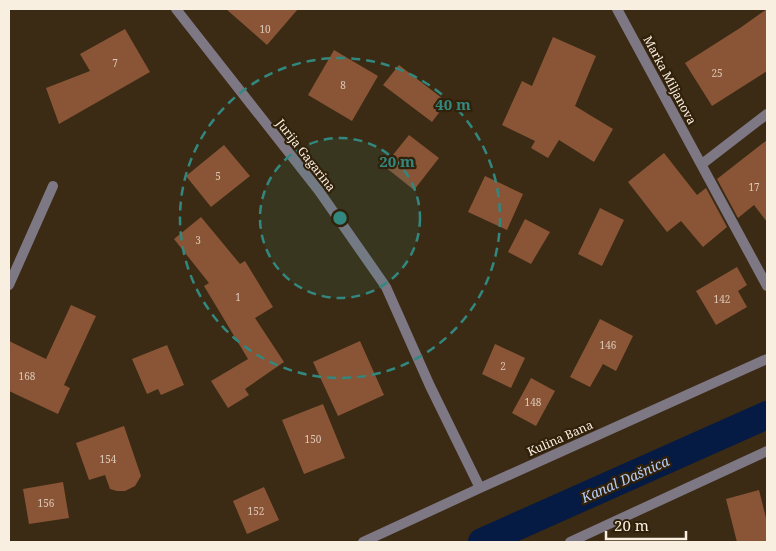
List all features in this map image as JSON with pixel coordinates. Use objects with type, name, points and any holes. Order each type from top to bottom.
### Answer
[{"type":"street","name":"Jurija Gagarina","points":[[176,9],[319,191],[386,287],[430,386],[480,488]]},
{"type":"street","name":"Marka Miljanova","points":[[617,9],[767,286]]},
{"type":"street","points":[[702,164],[767,114]]},
{"type":"street","points":[[9,285],[53,186]]},
{"type":"street","name":"Kulina Bana","points":[[363,542],[767,359]]},
{"type":"street","points":[[570,542],[767,452]]},
{"type":"building","points":[[226,9],[298,9],[267,45]]},
{"type":"building","points":[[767,9],[767,71],[712,106],[685,63]]},
{"type":"building","points":[[125,29],[150,72],[59,124],[46,88],[90,71],[80,54]]},
{"type":"building","points":[[553,37],[596,56],[575,106],[613,129],[594,162],[559,140],[548,158],[531,148],[535,141],[502,125],[522,81],[532,86]]},
{"type":"building","points":[[334,50],[378,76],[352,121],[308,95]]},
{"type":"building","points":[[399,65],[447,102],[432,122],[383,85]]},
{"type":"building","points":[[409,135],[439,158],[414,190],[384,166]]},
{"type":"building","points":[[767,140],[767,222],[754,205],[738,218],[717,179]]},
{"type":"building","points":[[224,145],[250,176],[211,207],[186,176]]},
{"type":"building","points":[[664,153],[697,195],[706,188],[727,227],[703,247],[681,221],[667,232],[628,182]]},
{"type":"building","points":[[485,176],[523,194],[507,230],[468,212]]},
{"type":"building","points":[[600,208],[624,220],[602,266],[578,254]]},
{"type":"building","points":[[201,217],[240,264],[245,261],[273,307],[255,318],[284,362],[245,389],[249,395],[228,408],[211,381],[248,359],[204,286],[209,283],[174,239]]},
{"type":"building","points":[[525,219],[550,232],[531,264],[508,252]]},
{"type":"building","points":[[737,267],[747,285],[738,291],[747,307],[716,325],[696,291]]},
{"type":"building","points":[[71,305],[96,316],[64,385],[70,388],[58,414],[9,391],[9,341],[46,359]]},
{"type":"building","points":[[600,319],[633,336],[616,371],[603,364],[590,387],[570,377]]},
{"type":"building","points":[[360,341],[384,395],[338,416],[313,362]]},
{"type":"building","points":[[495,344],[525,358],[511,388],[482,374]]},
{"type":"building","points":[[167,345],[184,385],[161,395],[158,389],[147,394],[132,359]]},
{"type":"building","points":[[531,378],[555,391],[536,426],[512,413]]},
{"type":"building","points":[[323,404],[345,458],[304,474],[282,420]]},
{"type":"building","points":[[124,426],[141,476],[135,486],[125,491],[117,491],[110,489],[105,475],[89,480],[76,443]]},
{"type":"building","points":[[63,482],[69,518],[29,524],[23,489]]},
{"type":"building","points":[[264,487],[279,520],[247,534],[233,501]]},
{"type":"building","points":[[759,490],[767,522],[767,542],[737,542],[726,499]]},
{"type":"waterway","name":"Kanal Dašnica","points":[[482,542],[767,415]]}]
